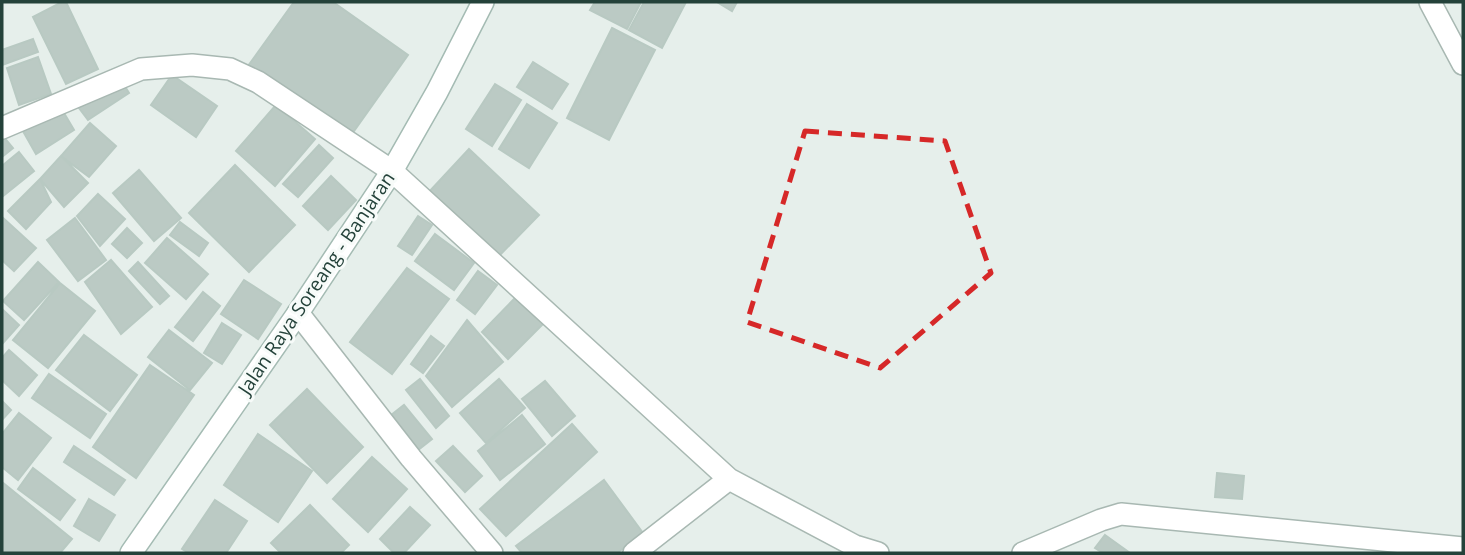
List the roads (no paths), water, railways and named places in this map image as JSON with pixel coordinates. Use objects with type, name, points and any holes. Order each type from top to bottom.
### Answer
[{"type":"street","name":"Jalan Raya Soreang - Banjaran","points":[[131,553],[298,313],[392,171],[437,92],[483,2]]},
{"type":"street","points":[[1430,2],[1463,65]]},
{"type":"street","points":[[2,128],[141,69],[192,65],[230,69],[258,82],[392,171],[729,479],[855,546],[878,553]]},
{"type":"street","points":[[298,313],[411,458],[492,553]]},
{"type":"street","points":[[634,553],[729,479]]},
{"type":"street","points":[[1023,553],[1121,514],[1463,548]]}]
